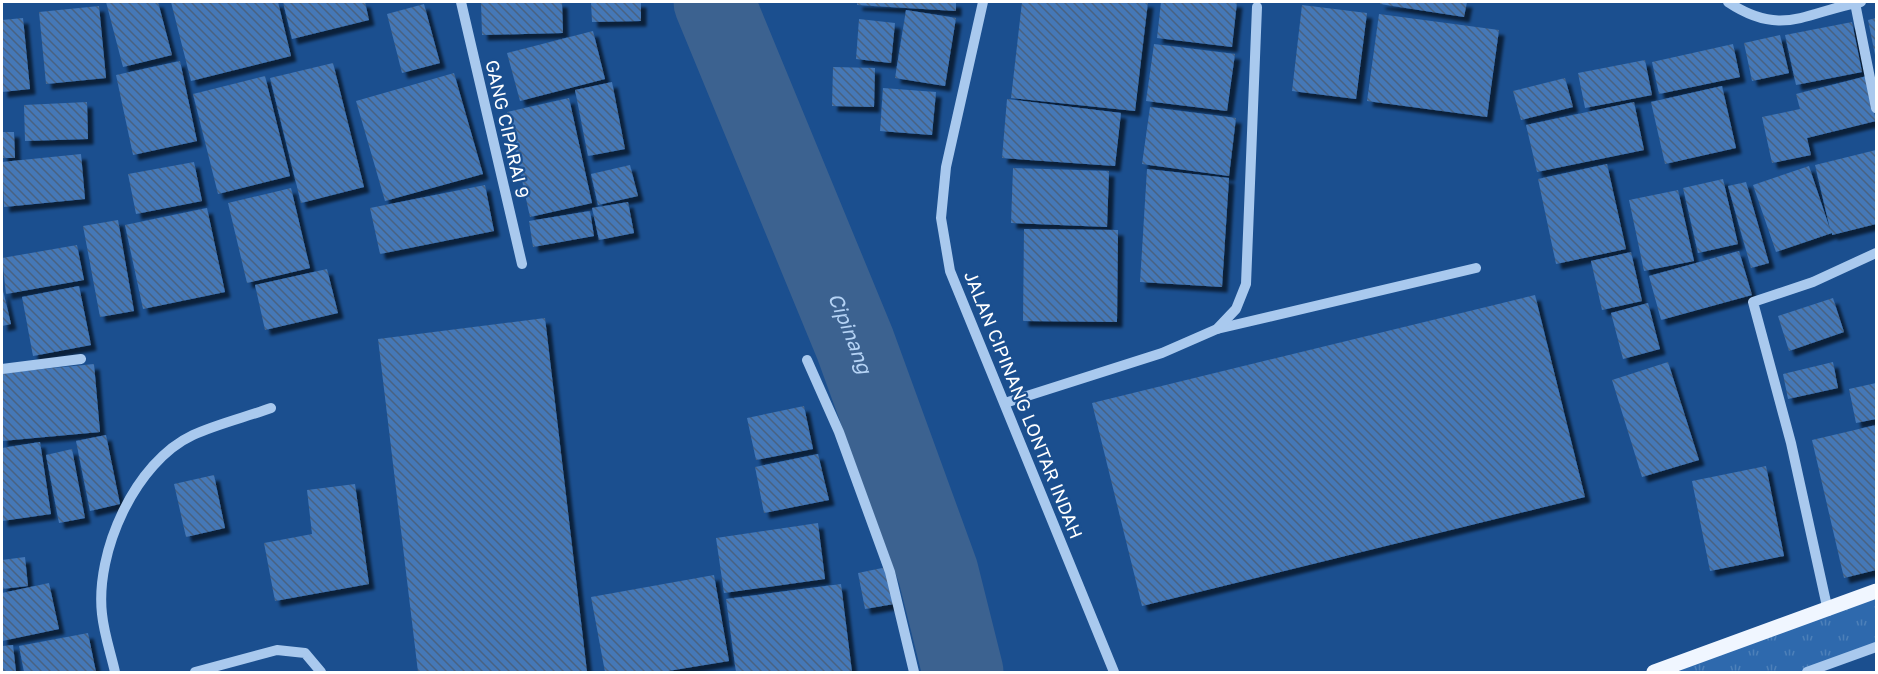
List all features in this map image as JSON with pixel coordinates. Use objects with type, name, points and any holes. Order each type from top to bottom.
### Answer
[{"type":"main road","points":[[1654,672],[1828,611],[1876,591]]},
{"type":"street","name":"GANG CIPARAI 9","points":[[461,2],[522,264]]},
{"type":"street","name":"JALAN CIPINANG LONTAR INDAH","points":[[983,2],[946,167],[941,218],[950,271],[1114,672]]},
{"type":"street","points":[[1728,2],[1764,21],[1784,21],[1858,2],[1876,108]]},
{"type":"street","points":[[1217,329],[1236,309],[1246,284],[1257,7]]},
{"type":"street","points":[[1828,611],[1791,442],[1753,302],[1813,282],[1876,253]]},
{"type":"street","points":[[1005,403],[1162,353],[1217,329],[1476,268]]},
{"type":"street","points":[[2,369],[81,359]]},
{"type":"street","points":[[807,360],[839,432],[890,572],[914,672]]},
{"type":"street","points":[[115,672],[101,613],[105,566],[122,511],[151,466],[192,436],[271,408]]},
{"type":"street","points":[[1807,672],[1876,647]]},
{"type":"street","points":[[195,672],[277,650],[306,653],[321,672]]},
{"type":"green space","points":[[1876,591],[1876,647],[1806,672],[1654,672]]},
{"type":"building","points":[[106,2],[158,2],[172,55],[123,67]]},
{"type":"building","points":[[171,2],[278,2],[291,56],[191,81]]},
{"type":"building","points":[[283,2],[365,2],[369,20],[292,39]]},
{"type":"building","points":[[481,2],[562,2],[563,33],[482,35]]},
{"type":"building","points":[[591,2],[641,2],[641,21],[592,22]]},
{"type":"building","points":[[857,2],[956,2],[956,11],[857,5]]},
{"type":"building","points":[[1022,2],[1148,2],[1135,111],[1011,98]]},
{"type":"building","points":[[1161,2],[1237,2],[1232,47],[1157,38]]},
{"type":"building","points":[[1380,2],[1467,2],[1464,17],[1380,4]]},
{"type":"building","points":[[424,4],[440,63],[402,73],[387,14]]},
{"type":"building","points":[[1302,5],[1367,13],[1356,99],[1292,91]]},
{"type":"building","points":[[99,6],[106,78],[46,84],[39,12]]},
{"type":"building","points":[[906,10],[956,18],[945,86],[895,78]]},
{"type":"building","points":[[1379,14],[1499,30],[1487,117],[1367,101]]},
{"type":"building","points":[[23,18],[30,89],[2,92],[2,20]]},
{"type":"building","points":[[1876,18],[1876,55],[1875,55],[1868,20]]},
{"type":"building","points":[[859,19],[895,23],[891,63],[856,59]]},
{"type":"building","points":[[1852,22],[1862,72],[1796,85],[1785,35]]},
{"type":"building","points":[[593,31],[605,79],[520,101],[507,53]]},
{"type":"building","points":[[1780,35],[1789,73],[1752,81],[1744,43]]},
{"type":"building","points":[[1154,44],[1235,54],[1227,111],[1146,101]]},
{"type":"building","points":[[1733,44],[1740,77],[1659,94],[1652,62]]},
{"type":"building","points":[[1645,60],[1652,95],[1585,108],[1578,73]]},
{"type":"building","points":[[180,61],[197,141],[133,155],[116,75]]},
{"type":"building","points":[[333,63],[364,187],[301,203],[270,78]]},
{"type":"building","points":[[833,67],[875,68],[874,107],[832,106]]},
{"type":"building","points":[[454,73],[483,174],[385,201],[356,101]]},
{"type":"building","points":[[265,76],[290,176],[218,194],[193,94]]},
{"type":"building","points":[[1867,76],[1876,121],[1807,138],[1811,155],[1772,163],[1762,117],[1800,109],[1796,94]]},
{"type":"building","points":[[1565,78],[1573,107],[1521,120],[1513,91]]},
{"type":"building","points":[[612,82],[625,149],[588,156],[575,90]]},
{"type":"building","points":[[1722,86],[1736,148],[1665,164],[1651,102]]},
{"type":"building","points":[[883,88],[936,92],[932,135],[880,131]]},
{"type":"building","points":[[569,98],[592,203],[530,217],[507,112]]},
{"type":"building","points":[[1007,99],[1121,113],[1115,166],[1002,158]]},
{"type":"building","points":[[87,102],[88,139],[25,141],[24,105]]},
{"type":"building","points":[[1634,102],[1644,150],[1537,172],[1526,125]]},
{"type":"building","points":[[1150,107],[1236,118],[1229,176],[1142,164]]},
{"type":"building","points":[[2,132],[14,132],[15,158],[2,158]]},
{"type":"building","points":[[1876,150],[1876,224],[1832,235],[1832,233],[1776,252],[1753,185],[1809,166],[1830,229],[1815,165]]},
{"type":"building","points":[[81,154],[85,199],[4,207],[2,162]]},
{"type":"building","points":[[194,162],[202,201],[136,214],[128,174]]},
{"type":"building","points":[[1607,164],[1626,249],[1556,264],[1538,179]]},
{"type":"building","points":[[630,165],[638,196],[598,205],[591,174]]},
{"type":"building","points":[[1013,168],[1109,171],[1107,227],[1011,223]]},
{"type":"building","points":[[1147,169],[1229,178],[1222,287],[1140,282]]},
{"type":"building","points":[[1723,179],[1738,244],[1698,253],[1683,188]]},
{"type":"building","points":[[1746,182],[1769,263],[1751,268],[1728,186]]},
{"type":"building","points":[[485,185],[494,231],[380,254],[370,208]]},
{"type":"building","points":[[291,188],[310,268],[247,283],[228,203]]},
{"type":"building","points":[[1678,190],[1694,261],[1644,271],[1629,200]]},
{"type":"building","points":[[628,202],[634,233],[599,240],[592,208]]},
{"type":"building","points":[[207,208],[225,292],[143,309],[125,225]]},
{"type":"building","points":[[590,211],[594,236],[533,247],[529,221]]},
{"type":"building","points":[[118,220],[134,311],[100,317],[83,226]]},
{"type":"building","points":[[1024,229],[1118,230],[1117,322],[1023,321]]},
{"type":"building","points":[[77,245],[84,280],[6,294],[2,258]]},
{"type":"building","points":[[1739,251],[1752,295],[1661,320],[1649,276]]},
{"type":"building","points":[[1631,252],[1642,301],[1602,310],[1591,261]]},
{"type":"building","points":[[327,269],[338,313],[265,330],[255,285]]},
{"type":"building","points":[[2,286],[11,324],[2,326]]},
{"type":"building","points":[[79,286],[91,345],[33,356],[22,297]]},
{"type":"building","points":[[1535,295],[1585,497],[1142,606],[1092,403]]},
{"type":"building","points":[[1833,298],[1844,332],[1789,351],[1778,316]]},
{"type":"building","points":[[1648,303],[1660,349],[1623,359],[1611,313]]},
{"type":"building","points":[[545,318],[587,672],[418,672],[378,339]]},
{"type":"building","points":[[1668,362],[1699,460],[1642,477],[1612,380]]},
{"type":"building","points":[[1833,362],[1838,388],[1788,399],[1783,374]]},
{"type":"building","points":[[94,364],[100,432],[2,441],[2,373]]},
{"type":"building","points":[[1876,383],[1876,419],[1856,423],[1849,389]]},
{"type":"building","points":[[804,406],[813,449],[756,460],[747,418]]},
{"type":"building","points":[[1876,425],[1876,570],[1844,578],[1812,440]]},
{"type":"building","points":[[106,435],[120,504],[90,511],[76,441]]},
{"type":"building","points":[[40,442],[51,514],[2,521],[2,448]]},
{"type":"building","points":[[72,449],[85,518],[59,523],[46,455]]},
{"type":"building","points":[[818,454],[829,500],[764,513],[755,467]]},
{"type":"building","points":[[1766,466],[1784,556],[1710,571],[1692,481]]},
{"type":"building","points":[[214,475],[225,528],[186,537],[174,484]]},
{"type":"building","points":[[355,484],[369,584],[275,601],[264,543],[312,534],[307,490]]},
{"type":"building","points":[[818,523],[825,579],[724,593],[716,538]]},
{"type":"building","points":[[25,557],[28,586],[2,589],[2,560]]},
{"type":"building","points":[[887,567],[894,604],[865,609],[858,573]]},
{"type":"building","points":[[714,575],[729,661],[662,672],[605,672],[591,597]]},
{"type":"building","points":[[49,583],[59,629],[2,641],[2,593]]},
{"type":"building","points":[[841,584],[852,672],[736,672],[726,599]]},
{"type":"building","points":[[88,633],[96,672],[24,672],[19,646]]},
{"type":"building","points":[[13,645],[16,672],[2,672],[2,646]]},
{"type":"waterway","name":"Cipinang","points":[[714,2],[855,344],[938,572],[963,672]]}]
